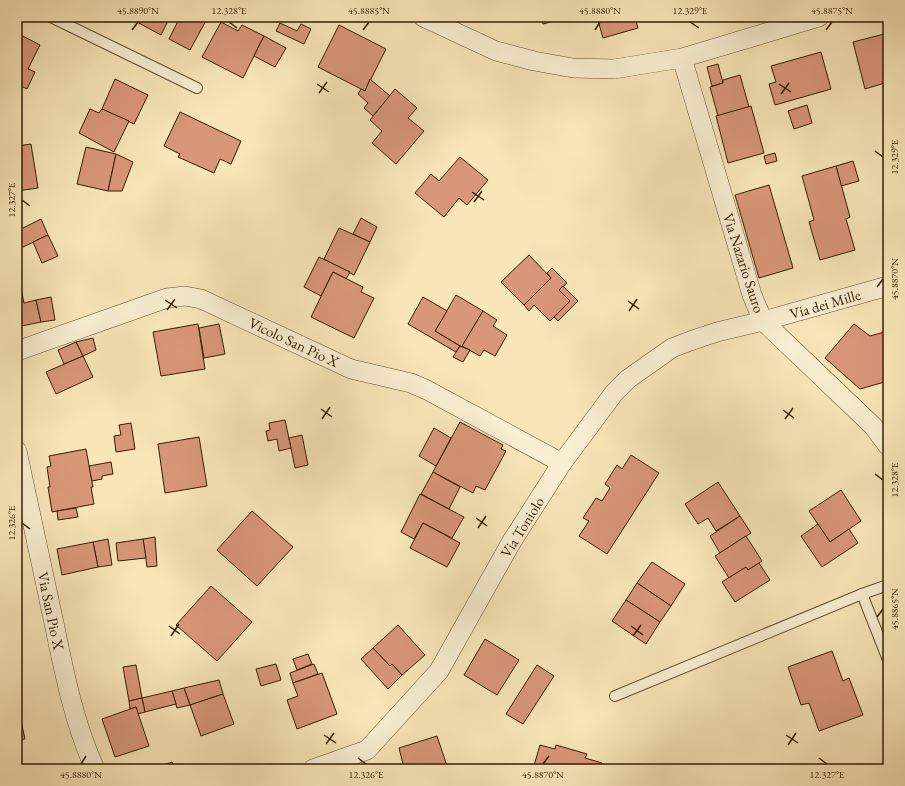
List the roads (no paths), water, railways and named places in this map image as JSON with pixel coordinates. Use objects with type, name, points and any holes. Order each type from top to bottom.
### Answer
[{"type":"street","points":[[423,17],[496,51],[534,61],[573,68],[614,69],[682,58],[819,17]]},
{"type":"street","name":"Via Nazario Sauro","points":[[682,58],[752,295],[763,321],[873,426],[888,446]]},
{"type":"street","name":"Via dei Mille","points":[[763,321],[888,286]]},
{"type":"street","name":"Vicolo San Pio X","points":[[17,350],[167,298],[185,296],[201,299],[351,369],[411,383],[427,390],[562,463]]},
{"type":"street","name":"Via Toniolo","points":[[313,769],[367,750],[439,671],[512,541],[562,463],[614,393],[628,380],[672,348],[717,332],[763,321]]},
{"type":"street","name":"Via San Pio X","points":[[17,451],[72,701],[88,753],[95,769]]},
{"type":"lane","points":[[51,17],[197,88]]},
{"type":"lane","points":[[614,696],[862,594],[888,585]]},
{"type":"lane","points":[[862,594],[888,660]]}]
